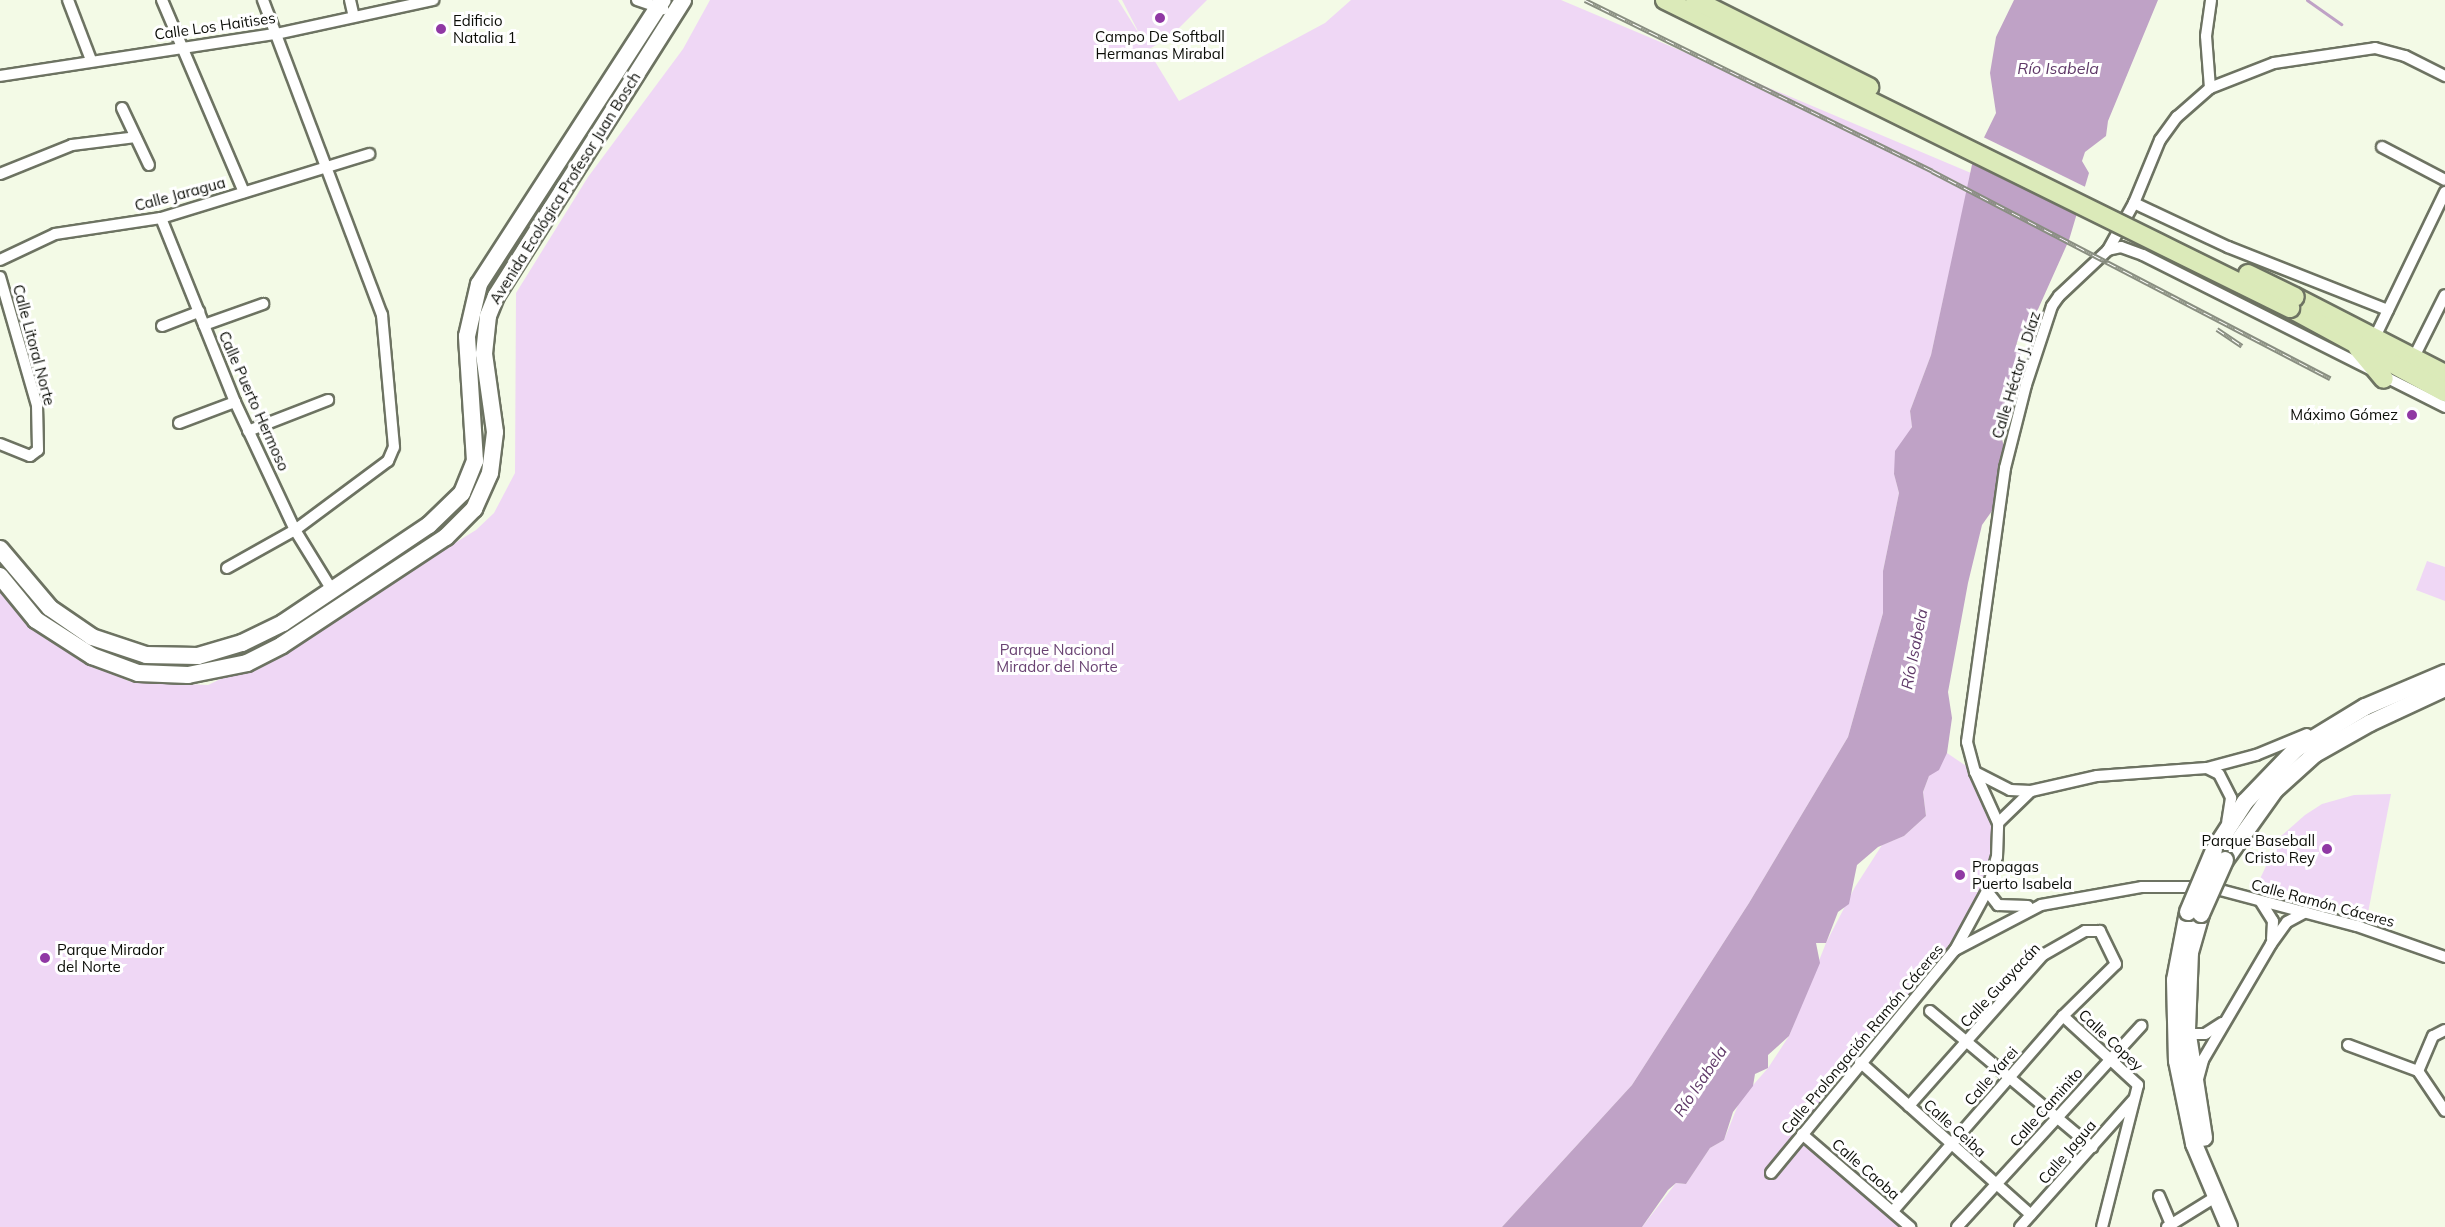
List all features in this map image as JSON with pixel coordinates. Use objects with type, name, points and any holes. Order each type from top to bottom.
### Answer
[{"type":"main road","points":[[1665,0],[2292,303],[2375,337],[2445,374]]},
{"type":"main road","points":[[1695,0],[2292,303],[2351,340],[2445,392]]},
{"type":"main road","points":[[2351,340],[2384,379]]},
{"type":"street","points":[[68,0],[90,60]]},
{"type":"street","points":[[162,0],[244,192]]},
{"type":"street","points":[[227,568],[295,530],[388,461],[394,447],[382,315],[263,0]]},
{"type":"street","points":[[350,0],[354,17]]},
{"type":"street","name":"Calle Los Haitises","points":[[0,76],[180,46],[276,34],[433,0]]},
{"type":"street","points":[[637,0],[679,6]]},
{"type":"street","points":[[2210,88],[2206,36],[2211,0]]},
{"type":"street","name":"Avenida Ecológica Profesor Juan Bosch","points":[[0,549],[50,608],[71,626],[120,648],[146,655],[198,656],[242,643],[283,623],[429,525],[462,493],[474,461],[466,336],[479,284],[661,4]]},
{"type":"street","name":"Avenida Ecológica Profesor Juan Bosch","points":[[0,576],[25,608],[52,633],[117,667],[163,676],[188,675],[247,663],[282,645],[402,567],[462,523],[478,501],[490,473],[495,432],[485,334],[496,296],[679,6]]},
{"type":"street","name":"Calle Héctor J. Díaz","points":[[1955,950],[1987,891],[1996,857],[1998,823],[1975,772],[1967,742],[1986,586],[2005,468],[2026,385],[2059,296],[2108,250],[2134,203],[2160,140],[2177,117],[2210,88],[2274,63],[2375,48],[2405,56],[2445,76]]},
{"type":"street","points":[[122,108],[149,165]]},
{"type":"street","points":[[0,174],[72,145],[136,137]]},
{"type":"street","points":[[2382,147],[2445,180]]},
{"type":"street","name":"Calle Jaragua","points":[[0,260],[55,234],[161,218],[369,154]]},
{"type":"street","points":[[2375,337],[2445,192]]},
{"type":"street","points":[[2134,203],[2228,247],[2388,310]]},
{"type":"street","name":"Calle Puerto Hermoso","points":[[161,218],[248,431],[295,530],[332,590]]},
{"type":"street","points":[[2108,250],[2121,247],[2143,255],[2384,379],[2445,407]]},
{"type":"street","name":"Calle Litoral Norte","points":[[0,277],[37,405],[38,450],[30,456],[0,444]]},
{"type":"street","points":[[2414,357],[2445,294]]},
{"type":"street","points":[[204,325],[263,304]]},
{"type":"street","points":[[162,326],[199,312]]},
{"type":"street","points":[[470,402],[490,396]]},
{"type":"street","points":[[248,431],[328,400]]},
{"type":"street","points":[[179,423],[235,402]]},
{"type":"street","points":[[1975,772],[2010,790],[2031,791],[2097,776],[2207,768],[2284,745],[2445,673]]},
{"type":"street","points":[[2220,850],[2301,765],[2370,723],[2445,688]]},
{"type":"street","points":[[2229,1227],[2214,1198],[2194,1144],[2177,1061],[2175,980],[2194,913],[2220,850],[2245,802],[2296,749],[2365,707]]},
{"type":"street","points":[[2207,768],[2219,774],[2232,798],[2220,850]]},
{"type":"street","points":[[1998,823],[2031,791]]},
{"type":"street","name":"Calle Ramón Cáceres","points":[[2191,885],[2308,912],[2445,957]]},
{"type":"street","name":"Calle Prolongación Ramón Cáceres","points":[[1771,1173],[1860,1062],[1955,950],[2041,905],[2142,887],[2191,885]]},
{"type":"street","points":[[1987,891],[1990,899],[2009,909],[2041,905]]},
{"type":"street","points":[[2261,902],[2273,921],[2271,944]]},
{"type":"street","points":[[2195,1097],[2203,1060],[2271,944],[2287,922],[2308,912]]},
{"type":"street","points":[[2194,913],[2187,1029],[2195,1097],[2213,1166],[2242,1227]]},
{"type":"street","name":"Calle Guayacán","points":[[1909,1106],[2043,955],[2085,931],[2100,931],[2116,964]]},
{"type":"street","name":"Calle Yarei","points":[[1893,1211],[2063,1016],[2116,964]]},
{"type":"street","points":[[1930,1011],[2092,1146]]},
{"type":"street","name":"Calle Copey","points":[[2063,1016],[2109,1060],[2137,1091]]},
{"type":"street","points":[[2187,1029],[2193,1034],[2205,1034],[2225,1021]]},
{"type":"street","name":"Calle Caminito","points":[[1957,1227],[2140,1026]]},
{"type":"street","points":[[2418,1071],[2433,1036],[2445,1030]]},
{"type":"street","points":[[2348,1045],[2418,1071],[2445,1111]]},
{"type":"street","name":"Calle Ceiba","points":[[1860,1062],[2031,1215]]},
{"type":"street","points":[[2103,1227],[2137,1091]]},
{"type":"street","name":"Calle Jagua","points":[[2020,1227],[2137,1091]]},
{"type":"street","name":"Calle Caoba","points":[[1802,1134],[1910,1227]]},
{"type":"street","points":[[2159,1196],[2169,1224],[2214,1198]]},
{"type":"green space","name":"Parque Nacional Mirador del Norte","points":[[710,0],[1118,0],[1141,37],[1122,0],[1207,0],[1172,35],[1148,50],[1179,101],[1325,23],[1351,0],[1561,0],[1971,173],[1931,355],[1910,411],[1912,426],[1894,473],[1899,493],[1883,571],[1883,613],[1848,737],[1749,903],[1632,1085],[1502,1227],[0,1227],[0,581],[45,629],[128,681],[208,685],[289,646],[476,530],[494,513],[515,473],[516,293],[588,177],[683,49]]},
{"type":"green space","points":[[2427,561],[2445,567],[2445,601],[2416,590]]},
{"type":"green space","points":[[1947,753],[1975,772],[1998,823],[1987,891],[1955,950],[1803,1133],[1912,1227],[1642,1227],[1676,1183],[1686,1184],[1710,1148],[1724,1140],[1740,1100],[1768,1068],[1789,1036],[1826,943],[1855,887],[1882,845],[1904,836],[1926,816],[1923,792],[1929,776]]},
{"type":"green space","name":"Parque Baseball Cristo Rey","points":[[2391,794],[2367,918],[2257,885],[2280,837],[2305,815],[2322,804],[2354,795]]},
{"type":"water","name":"Río Isabela","points":[[2014,0],[2158,0],[2108,121],[2106,136],[2085,152],[2082,161],[2089,173],[2069,240],[2035,316],[2017,342],[2016,348],[2021,354],[2012,400],[2000,431],[2006,455],[1994,508],[1982,525],[1968,583],[1948,692],[1952,718],[1947,753],[1939,770],[1929,776],[1923,792],[1926,816],[1904,836],[1878,847],[1857,865],[1849,904],[1838,912],[1826,943],[1816,943],[1820,963],[1789,1036],[1768,1055],[1768,1068],[1755,1074],[1753,1086],[1733,1112],[1724,1140],[1710,1148],[1686,1184],[1676,1183],[1668,1190],[1642,1227],[1502,1227],[1632,1085],[1749,903],[1848,737],[1883,613],[1883,571],[1899,493],[1894,474],[1895,451],[1912,427],[1910,411],[1931,355],[1973,160],[1996,113],[1990,73],[1996,37]]},
{"type":"pier","points":[[1981,136],[2088,188],[2075,214],[1968,162]]},
{"type":"waterway","points":[[2307,0],[2341,24]]},
{"type":"railway","points":[[1585,0],[1932,171],[2330,378]]},
{"type":"railway","points":[[2217,329],[2242,346]]},
{"type":"place","name":"Campo De Softball Hermanas Mirabal","points":[[1160,18]]},
{"type":"place","name":"Edificio Natalia 1","points":[[441,29]]},
{"type":"place","name":"Máximo Gómez","points":[[2412,415]]},
{"type":"place","name":"Parque Baseball Cristo Rey","points":[[2327,849]]},
{"type":"place","name":"Propagas Puerto Isabela","points":[[1960,875]]},
{"type":"place","name":"Parque Mirador del Norte","points":[[45,958]]}]
